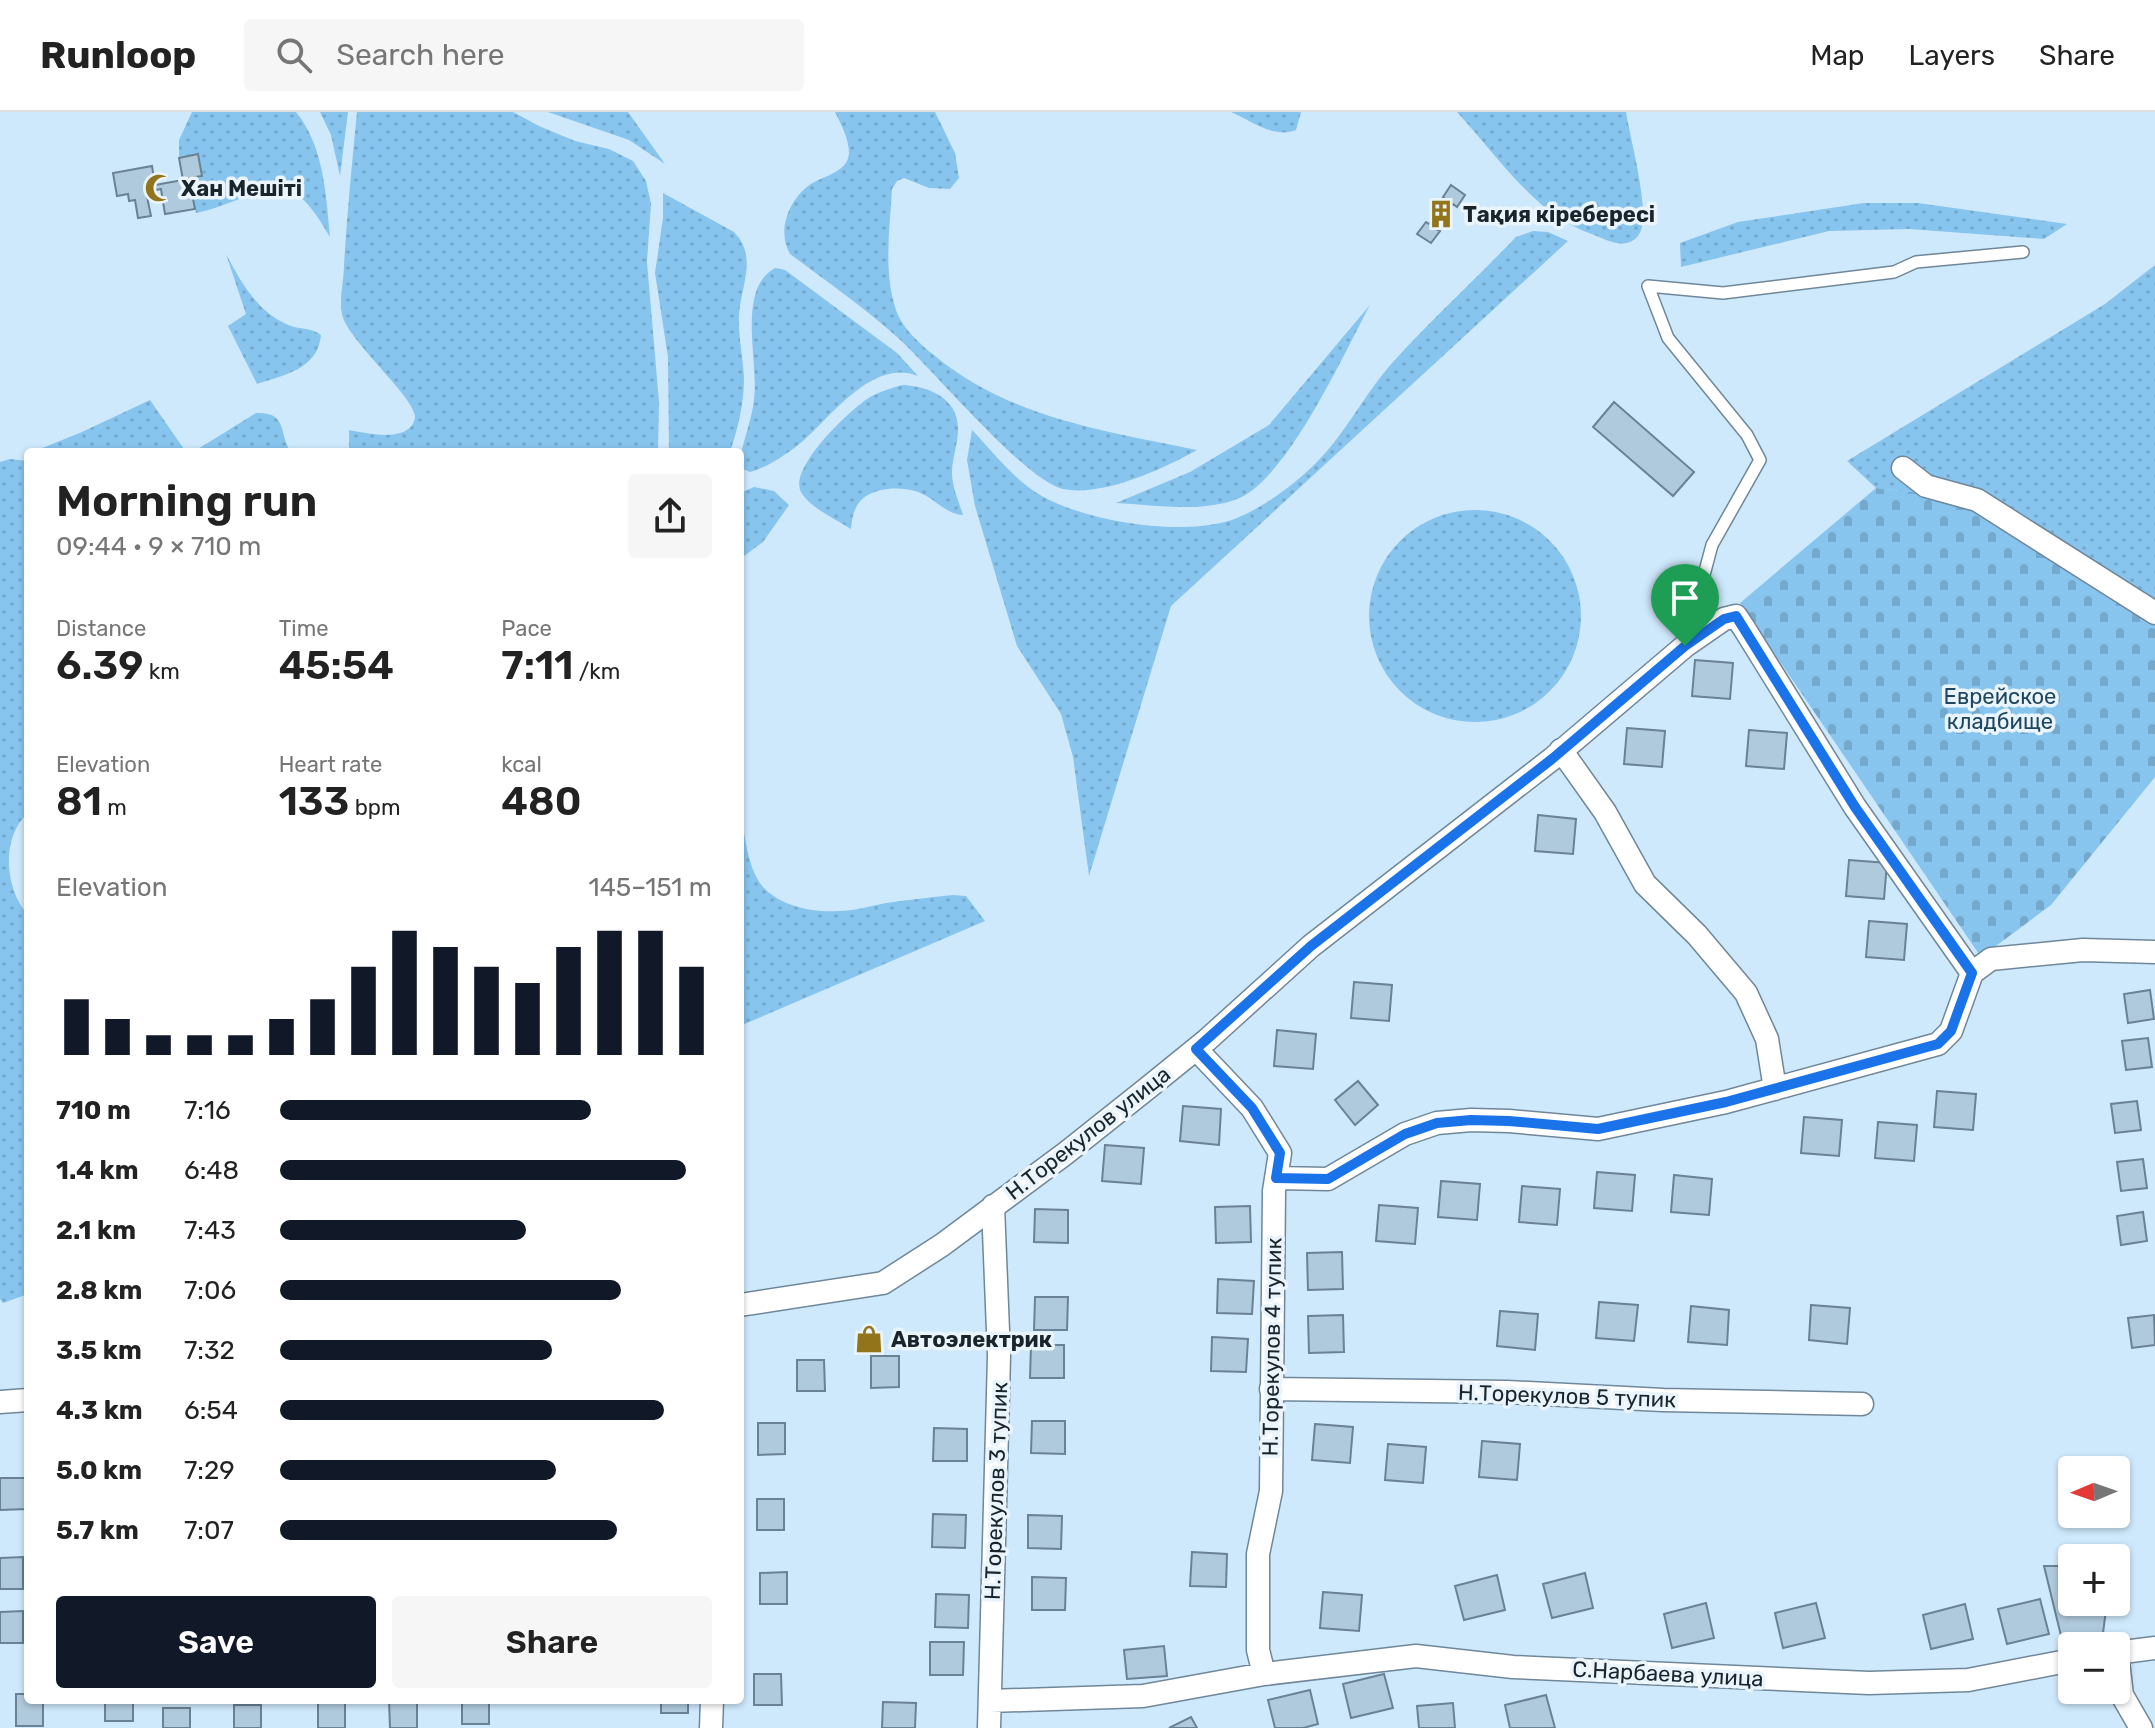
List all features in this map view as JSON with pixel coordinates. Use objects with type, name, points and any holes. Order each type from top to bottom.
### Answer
[{"type":"street","points":[[1903,468],[1926,486],[1977,500],[2155,613]]},
{"type":"street","name":"Н.Торекулов улица","points":[[744,1304],[883,1283],[942,1245],[1066,1153],[1196,1049],[1311,946],[1561,750],[1685,646],[1724,619],[1736,616],[1855,807],[1972,973]]},
{"type":"street","points":[[1561,750],[1605,812],[1645,884],[1697,935],[1746,993],[1767,1039],[1775,1089]]},
{"type":"street","points":[[1276,1178],[1328,1179],[1405,1134],[1437,1123],[1509,1121],[1598,1129],[1775,1089],[1938,1044],[1951,1031],[1972,973],[1991,959],[2083,950],[2155,952]]},
{"type":"street","name":"Н.Торекулов 4 тупик","points":[[1196,1049],[1252,1108],[1280,1153],[1276,1178],[1271,1491],[1258,1554],[1258,1650],[1264,1674]]},
{"type":"street","name":"Н.Торекулов 3 тупик","points":[[989,1728],[999,1356],[993,1206]]},
{"type":"street","name":"Н.Торекулов 5 тупик","points":[[1271,1389],[1507,1392],[1663,1400],[1862,1404]]},
{"type":"street","points":[[0,1402],[24,1400]]},
{"type":"street","points":[[2130,1651],[2155,1648]]},
{"type":"street","name":"С.Нарбаева улица","points":[[990,1701],[1143,1696],[1264,1674],[1416,1656],[1513,1667],[1869,1683],[1968,1680],[2058,1663]]},
{"type":"street","points":[[711,1728],[712,1704]]},
{"type":"street","points":[[2127,1704],[2141,1728]]},
{"type":"lane","points":[[1685,646],[1712,545],[1760,460],[1747,435],[1668,338],[1648,286],[1723,293],[1894,272],[1916,262],[2023,252]]},
{"type":"green space","points":[[192,112],[296,112],[318,155],[330,237],[313,211],[299,196],[285,188],[257,191],[196,213],[189,178],[202,176],[198,155],[179,158],[179,140]]},
{"type":"green space","points":[[320,112],[348,112],[340,176],[331,135]]},
{"type":"green space","points":[[357,112],[513,112],[575,141],[609,149],[633,161],[646,181],[651,204],[647,262],[659,402],[658,448],[349,448],[349,430],[396,434],[411,426],[415,418],[413,409],[346,325],[342,314]]},
{"type":"green space","points":[[548,112],[628,112],[665,164],[629,140]]},
{"type":"green space","points":[[835,112],[935,112],[955,153],[959,178],[950,189],[929,188],[904,178],[897,181],[892,189],[888,250],[892,295],[899,317],[918,341],[964,377],[1027,408],[1093,428],[1197,450],[1132,480],[1096,489],[1063,489],[1046,481],[1003,446],[897,337],[790,254],[784,236],[786,218],[794,201],[812,183],[838,170],[847,160],[848,142]]},
{"type":"green space","points":[[1231,112],[1301,112],[1296,130],[1280,132],[1263,128]]},
{"type":"green space","points":[[1457,112],[1626,112],[1642,201],[1640,233],[1629,242],[1614,243],[1559,218],[1518,182]]},
{"type":"green space","points":[[663,193],[734,232],[745,251],[747,261],[739,323],[744,388],[731,448],[669,448],[668,357],[655,273],[663,218]]},
{"type":"green space","points":[[1864,203],[1918,203],[2067,224],[2044,239],[1909,229],[1829,231],[1681,267],[1680,243],[1738,222]]},
{"type":"green space","points":[[1533,231],[1548,232],[1568,241],[1171,606],[1089,876],[1073,757],[1061,714],[1017,646],[975,506],[967,460],[972,430],[1032,490],[1084,513],[1110,520],[1166,527],[1217,524],[1237,518],[1279,494],[1316,463],[1408,346],[1516,237]]},
{"type":"green space","points":[[226,254],[244,285],[266,311],[286,324],[321,335],[314,356],[307,363],[288,374],[257,384],[228,326],[246,314]]},
{"type":"green space","points":[[2155,265],[2155,613],[1977,500],[1876,488],[1847,461],[2105,304]]},
{"type":"green space","points":[[775,268],[785,270],[897,353],[918,376],[902,373],[870,381],[804,440],[772,463],[750,472],[744,469],[743,448],[754,399],[753,309],[763,278]]},
{"type":"green space","points":[[1370,305],[1294,442],[1256,487],[1237,499],[1208,506],[1116,503],[1190,472],[1269,425]]},
{"type":"green space","points":[[902,385],[931,391],[948,402],[953,410],[958,430],[952,478],[963,515],[951,512],[918,492],[882,490],[859,502],[851,529],[805,498],[799,481],[812,454],[837,425],[872,396]]},
{"type":"green space","points":[[150,400],[183,448],[42,448]]},
{"type":"green space","points":[[256,413],[274,416],[278,420],[289,448],[200,448]]},
{"type":"green space","points":[[24,461],[24,817],[13,835],[9,863],[14,891],[24,910],[24,1295],[3,1303],[0,1299],[0,462]]},
{"type":"green space","points":[[754,487],[774,491],[789,505],[763,542],[744,556],[744,491]]},
{"type":"green space","name":"Еврейское кладбище","points":[[1876,488],[1956,497],[2155,620],[2155,777],[2051,905],[1981,957],[1740,603]]},
{"type":"green space","points":[[1475,510],[1516,518],[1550,541],[1573,575],[1581,616],[1573,657],[1550,691],[1516,714],[1475,722],[1434,714],[1400,691],[1377,657],[1369,616],[1377,575],[1400,541],[1434,518]]},
{"type":"green space","points":[[744,832],[754,872],[764,888],[789,904],[829,911],[953,895],[966,896],[985,921],[744,1024]]},
{"type":"building","points":[[198,154],[202,176],[189,178],[195,209],[165,214],[161,189],[146,192],[151,216],[138,218],[135,200],[129,201],[128,194],[117,196],[113,173],[152,166],[155,185],[183,180],[179,158]]},
{"type":"building","name":"Тақия кіребересі","points":[[1451,185],[1465,195],[1457,207],[1453,204],[1436,229],[1440,231],[1431,243],[1417,234],[1447,200],[1443,197]]},
{"type":"building","points":[[1614,402],[1694,472],[1673,496],[1593,427]]},
{"type":"building","points":[[1695,660],[1733,663],[1730,699],[1692,696]]},
{"type":"building","points":[[1627,728],[1665,731],[1662,767],[1624,764]]},
{"type":"building","points":[[1749,730],[1787,733],[1784,769],[1746,766]]},
{"type":"building","points":[[1538,815],[1576,819],[1573,854],[1535,851]]},
{"type":"building","points":[[1849,860],[1887,863],[1884,899],[1846,896]]},
{"type":"building","points":[[1869,921],[1907,924],[1904,960],[1866,957]]},
{"type":"building","points":[[1354,982],[1392,985],[1389,1021],[1351,1018]]},
{"type":"building","points":[[2150,990],[2154,1019],[2128,1023],[2124,994]]},
{"type":"building","points":[[1277,1030],[1316,1034],[1313,1069],[1274,1066]]},
{"type":"building","points":[[2148,1038],[2152,1067],[2126,1070],[2122,1041]]},
{"type":"building","points":[[1358,1081],[1378,1105],[1355,1125],[1335,1100]]},
{"type":"building","points":[[1937,1091],[1976,1094],[1973,1130],[1934,1127]]},
{"type":"building","points":[[2137,1101],[2141,1130],[2115,1133],[2111,1104]]},
{"type":"building","points":[[1183,1106],[1221,1109],[1219,1145],[1180,1141]]},
{"type":"building","points":[[1804,1117],[1842,1120],[1839,1156],[1801,1153]]},
{"type":"building","points":[[1878,1122],[1917,1125],[1914,1161],[1875,1158]]},
{"type":"building","points":[[1105,1145],[1144,1148],[1141,1184],[1102,1181]]},
{"type":"building","points":[[2143,1159],[2147,1188],[2121,1191],[2117,1162]]},
{"type":"building","points":[[1597,1172],[1635,1175],[1632,1211],[1594,1208]]},
{"type":"building","points":[[1674,1175],[1712,1179],[1709,1215],[1671,1212]]},
{"type":"building","points":[[1441,1181],[1480,1184],[1477,1220],[1438,1217]]},
{"type":"building","points":[[1522,1186],[1560,1189],[1557,1225],[1519,1222]]},
{"type":"building","points":[[1379,1205],[1418,1208],[1415,1244],[1376,1241]]},
{"type":"building","points":[[1250,1206],[1251,1242],[1216,1243],[1215,1207]]},
{"type":"building","points":[[1035,1209],[1068,1210],[1068,1243],[1034,1242]]},
{"type":"building","points":[[2143,1212],[2147,1241],[2121,1245],[2117,1216]]},
{"type":"building","points":[[1342,1252],[1343,1289],[1308,1290],[1307,1253]]},
{"type":"building","points":[[1218,1279],[1254,1281],[1252,1314],[1217,1313]]},
{"type":"building","points":[[1035,1297],[1068,1297],[1067,1330],[1034,1330]]},
{"type":"building","points":[[1599,1302],[1638,1305],[1634,1341],[1596,1338]]},
{"type":"building","points":[[1811,1305],[1850,1308],[1847,1344],[1809,1340]]},
{"type":"building","points":[[1691,1306],[1729,1310],[1727,1345],[1688,1342]]},
{"type":"building","points":[[1500,1311],[1538,1314],[1535,1350],[1497,1346]]},
{"type":"building","points":[[1343,1315],[1344,1352],[1309,1353],[1308,1316]]},
{"type":"building","points":[[2154,1315],[2155,1345],[2132,1348],[2128,1318]]},
{"type":"building","points":[[1212,1337],[1248,1339],[1246,1372],[1211,1371]]},
{"type":"building","points":[[1031,1345],[1064,1345],[1064,1378],[1030,1378]]},
{"type":"building","points":[[871,1356],[899,1356],[899,1387],[871,1388]]},
{"type":"building","points":[[797,1360],[824,1360],[825,1391],[797,1391]]},
{"type":"building","points":[[1032,1421],[1065,1421],[1065,1454],[1031,1453]]},
{"type":"building","points":[[758,1423],[785,1423],[785,1454],[758,1455]]},
{"type":"building","points":[[1315,1424],[1353,1427],[1350,1463],[1312,1460]]},
{"type":"building","points":[[934,1428],[967,1429],[967,1461],[933,1461]]},
{"type":"building","points":[[1482,1441],[1520,1444],[1517,1480],[1479,1477]]},
{"type":"building","points":[[1388,1444],[1426,1447],[1423,1483],[1385,1480]]},
{"type":"building","points":[[0,1478],[24,1478],[24,1509],[0,1510]]},
{"type":"building","points":[[757,1499],[784,1499],[784,1530],[757,1530]]},
{"type":"building","points":[[933,1514],[966,1515],[965,1548],[932,1547]]},
{"type":"building","points":[[1028,1515],[1062,1516],[1061,1549],[1028,1548]]},
{"type":"building","points":[[1192,1552],[1227,1554],[1226,1587],[1190,1586]]},
{"type":"building","points":[[23,1557],[23,1589],[0,1589],[0,1558]]},
{"type":"building","points":[[2044,1566],[2058,1566],[2058,1616],[2105,1616],[2103,1632],[2060,1632]]},
{"type":"building","points":[[787,1572],[787,1604],[760,1604],[760,1573]]},
{"type":"building","points":[[1585,1573],[1593,1608],[1552,1618],[1543,1584]]},
{"type":"building","points":[[1497,1575],[1505,1610],[1464,1620],[1455,1586]]},
{"type":"building","points":[[1032,1577],[1066,1578],[1065,1610],[1032,1610]]},
{"type":"building","points":[[1323,1592],[1362,1595],[1359,1631],[1320,1628]]},
{"type":"building","points":[[936,1594],[969,1595],[968,1628],[935,1627]]},
{"type":"building","points":[[2040,1599],[2049,1634],[2007,1644],[1998,1609]]},
{"type":"building","points":[[1706,1603],[1714,1638],[1672,1648],[1664,1614]]},
{"type":"building","points":[[1816,1603],[1825,1638],[1783,1648],[1775,1613]]},
{"type":"building","points":[[1965,1604],[1973,1639],[1931,1649],[1923,1615]]},
{"type":"building","points":[[23,1611],[23,1643],[0,1643],[0,1612]]},
{"type":"building","points":[[930,1642],[964,1642],[963,1675],[930,1675]]},
{"type":"building","points":[[1164,1646],[1167,1676],[1127,1679],[1124,1650]]},
{"type":"building","points":[[754,1674],[781,1674],[782,1705],[754,1705]]},
{"type":"building","points":[[1384,1674],[1393,1708],[1351,1718],[1343,1684]]},
{"type":"building","points":[[1310,1690],[1318,1724],[1303,1728],[1275,1728],[1268,1700]]},
{"type":"building","points":[[16,1694],[24,1694],[24,1704],[43,1704],[43,1726],[16,1726]]},
{"type":"building","points":[[1546,1695],[1555,1728],[1510,1728],[1505,1705]]},
{"type":"building","points":[[883,1702],[916,1703],[915,1728],[882,1728]]},
{"type":"building","points":[[1453,1703],[1455,1728],[1419,1728],[1417,1706]]},
{"type":"building","points":[[105,1704],[133,1704],[133,1721],[105,1721]]},
{"type":"building","points":[[318,1704],[345,1704],[345,1728],[318,1728]]},
{"type":"building","points":[[389,1704],[417,1704],[417,1728],[390,1728]]},
{"type":"building","points":[[462,1704],[489,1704],[489,1724],[462,1724]]},
{"type":"building","points":[[661,1704],[688,1704],[688,1713],[661,1713]]},
{"type":"building","points":[[234,1705],[261,1705],[261,1728],[234,1728]]},
{"type":"building","points":[[163,1708],[190,1708],[190,1728],[163,1728]]},
{"type":"building","points":[[1191,1717],[1197,1728],[1169,1728]]},
{"type":"place","name":"Хан Мешіті","points":[[159,188]]},
{"type":"place","name":"Тақия кіребересі","points":[[1441,214]]},
{"type":"place","name":"Автоэлектрик","points":[[869,1339]]},
{"type":"route","points":[[1736,616],[1855,807],[1972,973],[1951,1031],[1938,1044],[1726,1102],[1598,1129],[1509,1121],[1437,1123],[1405,1134],[1328,1179],[1276,1178],[1280,1153],[1252,1108],[1196,1049],[1311,946],[1552,759],[1685,646],[1724,619],[1736,616]]}]
